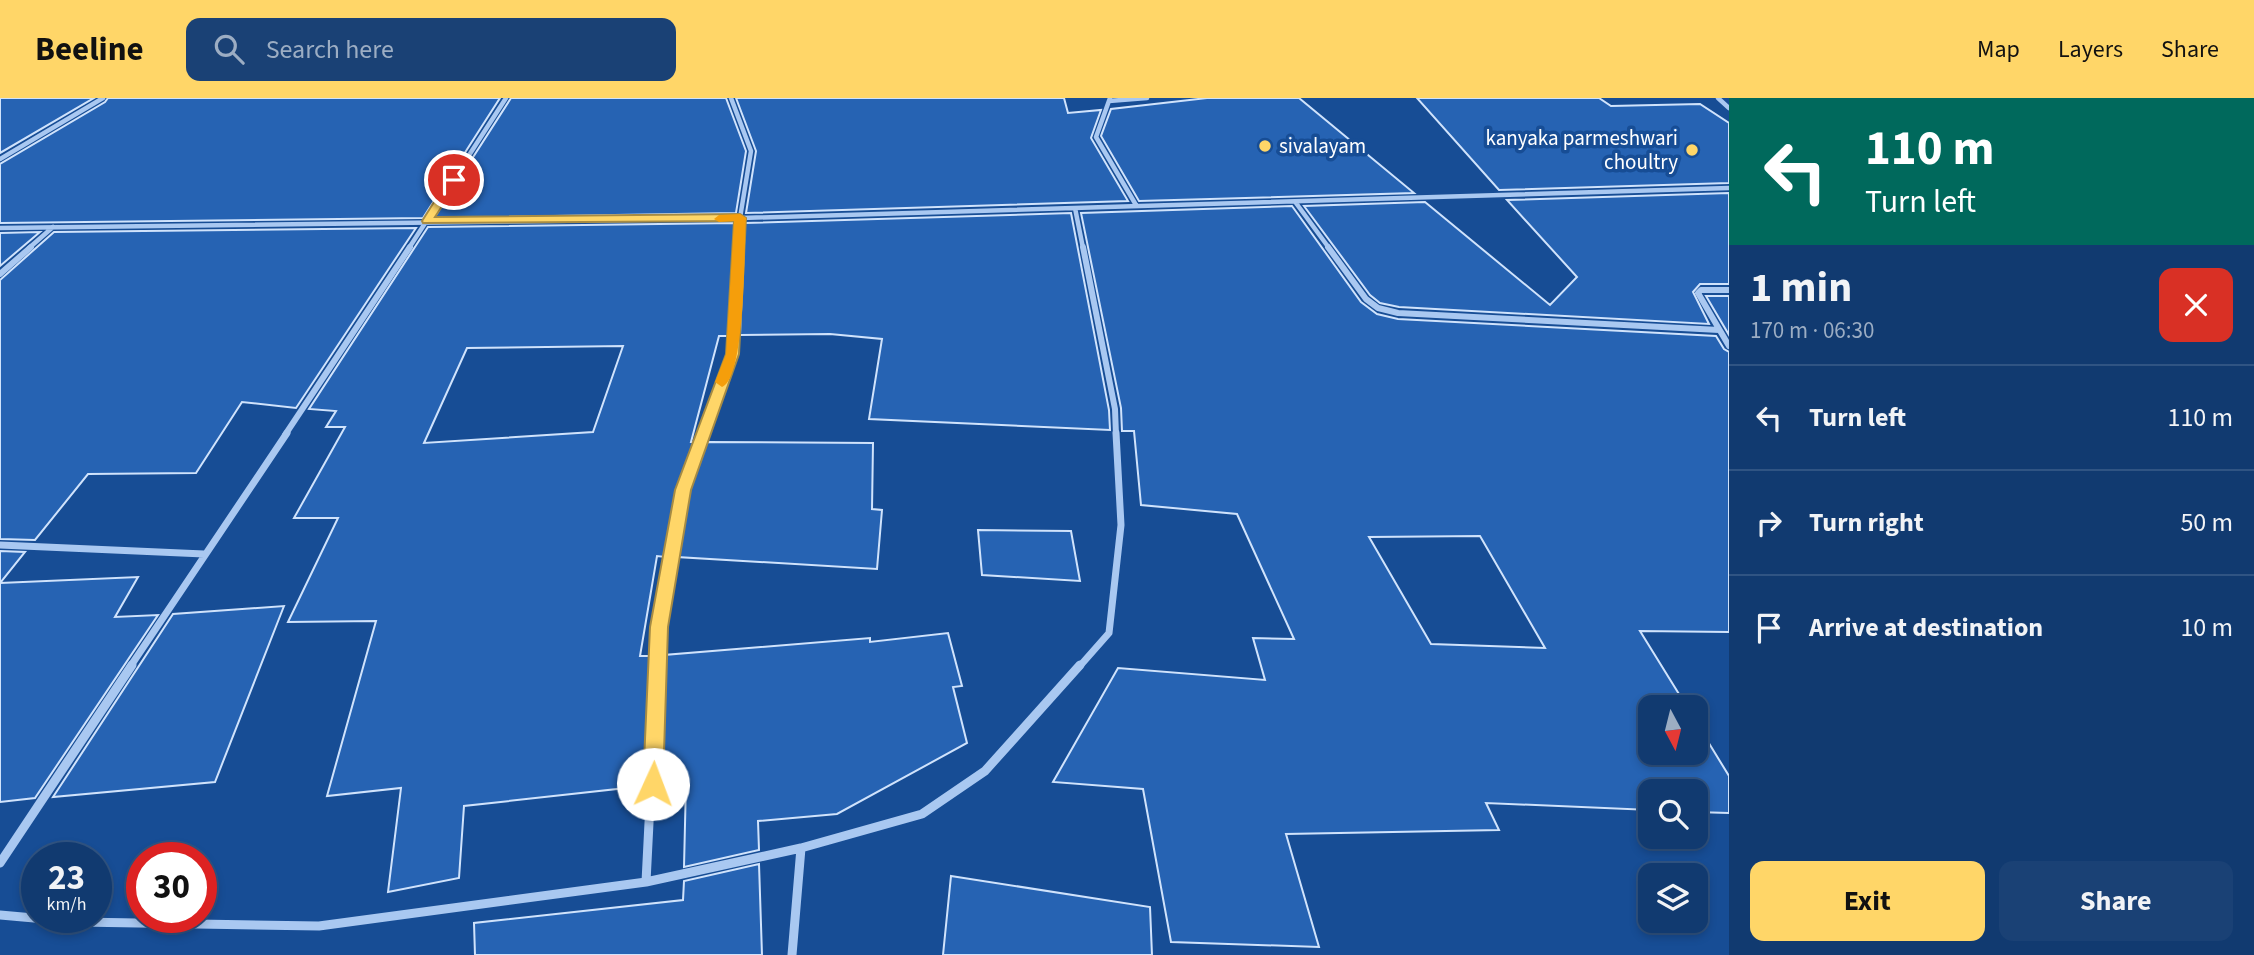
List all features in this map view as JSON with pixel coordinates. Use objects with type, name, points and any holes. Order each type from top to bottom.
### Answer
[{"type":"street","points":[[0,159],[103,98]]},
{"type":"street","points":[[0,863],[506,98]]},
{"type":"street","points":[[646,882],[659,627],[683,490],[733,354],[740,218],[751,151],[731,98]]},
{"type":"street","points":[[1136,205],[1096,137],[1110,100],[1147,98]]},
{"type":"street","points":[[1718,98],[1729,108]]},
{"type":"street","points":[[0,228],[740,218],[1729,188]]},
{"type":"street","points":[[1296,203],[1366,299],[1378,308],[1398,313],[1719,330]]},
{"type":"street","points":[[0,915],[79,922],[319,926],[646,882],[801,848],[922,814],[985,771],[1109,633],[1121,525],[1115,409],[1075,208]]},
{"type":"street","points":[[0,274],[53,227]]},
{"type":"street","points":[[1729,290],[1712,288],[1698,293],[1729,346]]},
{"type":"street","points":[[0,545],[204,554]]},
{"type":"street","points":[[792,955],[801,848]]},
{"type":"building","points":[[0,98],[94,98],[0,153]]},
{"type":"building","points":[[108,98],[500,98],[423,218],[0,223],[0,164]]},
{"type":"building","points":[[511,98],[726,98],[746,151],[736,213],[434,218]]},
{"type":"building","points":[[736,98],[1064,98],[1068,113],[1101,110],[1091,138],[1128,201],[746,213],[756,151]]},
{"type":"building","points":[[1207,98],[1299,98],[1414,193],[1139,201],[1101,136],[1111,109]]},
{"type":"building","points":[[1417,98],[1599,98],[1611,106],[1700,104],[1729,123],[1729,183],[1499,190]]},
{"type":"building","points":[[1729,193],[1729,284],[1700,284],[1693,292],[1709,324],[1399,307],[1380,303],[1370,295],[1304,206],[1425,202],[1550,305],[1577,277],[1507,200]]},
{"type":"building","points":[[1292,206],[1361,302],[1377,314],[1398,319],[1716,336],[1729,352],[1729,632],[1640,631],[1680,695],[1638,695],[1638,765],[1708,765],[1708,742],[1729,776],[1729,813],[1708,812],[1708,779],[1638,779],[1638,809],[1486,803],[1499,830],[1286,834],[1319,947],[1171,942],[1143,789],[1053,782],[1118,668],[1265,680],[1253,638],[1294,639],[1237,514],[1141,505],[1134,431],[1122,431],[1121,408],[1081,213]],"holes":[[[1480,536],[1545,648],[1431,644],[1369,537]]]},
{"type":"building","points":[[1071,213],[1109,410],[1110,430],[869,419],[882,339],[830,334],[740,335],[745,223]]},
{"type":"building","points":[[735,223],[728,336],[719,336],[691,442],[694,442],[677,489],[665,557],[657,556],[640,656],[651,656],[644,786],[464,806],[459,878],[388,892],[401,788],[327,796],[376,621],[288,622],[338,518],[294,518],[345,427],[326,427],[336,411],[309,409],[428,227]],"holes":[[[623,346],[593,432],[424,443],[467,348]]]},
{"type":"building","points":[[416,228],[296,408],[242,402],[196,473],[88,474],[35,540],[0,539],[0,280],[54,232]]},
{"type":"building","points":[[40,232],[27,243],[0,266],[0,233]]},
{"type":"building","points":[[1706,296],[1729,296],[1729,335]]},
{"type":"building","points":[[707,442],[873,443],[872,509],[882,510],[877,569],[677,557],[689,492]]},
{"type":"building","points":[[978,530],[1071,531],[1080,581],[982,575]]},
{"type":"building","points":[[0,551],[25,552],[0,583]]},
{"type":"building","points":[[138,577],[115,617],[158,615],[35,798],[0,802],[0,583]]},
{"type":"building","points":[[284,606],[215,782],[53,797],[173,614]]},
{"type":"building","points":[[948,633],[962,686],[953,687],[967,743],[837,814],[758,821],[759,850],[684,867],[686,782],[658,785],[664,655],[870,638],[870,642]]},
{"type":"building","points":[[759,864],[762,955],[475,955],[474,923],[683,900],[684,881]]},
{"type":"building","points":[[951,876],[1150,907],[1152,955],[943,955]]},
{"type":"slow traffic","points":[[719,219],[740,218],[733,354],[722,382]]},
{"type":"place","name":"sivalayam","points":[[1265,146]]},
{"type":"place","name":"kanyaka parmeshwari choultry","points":[[1692,150]]},
{"type":"route","points":[[454,180],[427,221],[740,218],[733,354],[683,490],[659,627],[653,784]]}]
